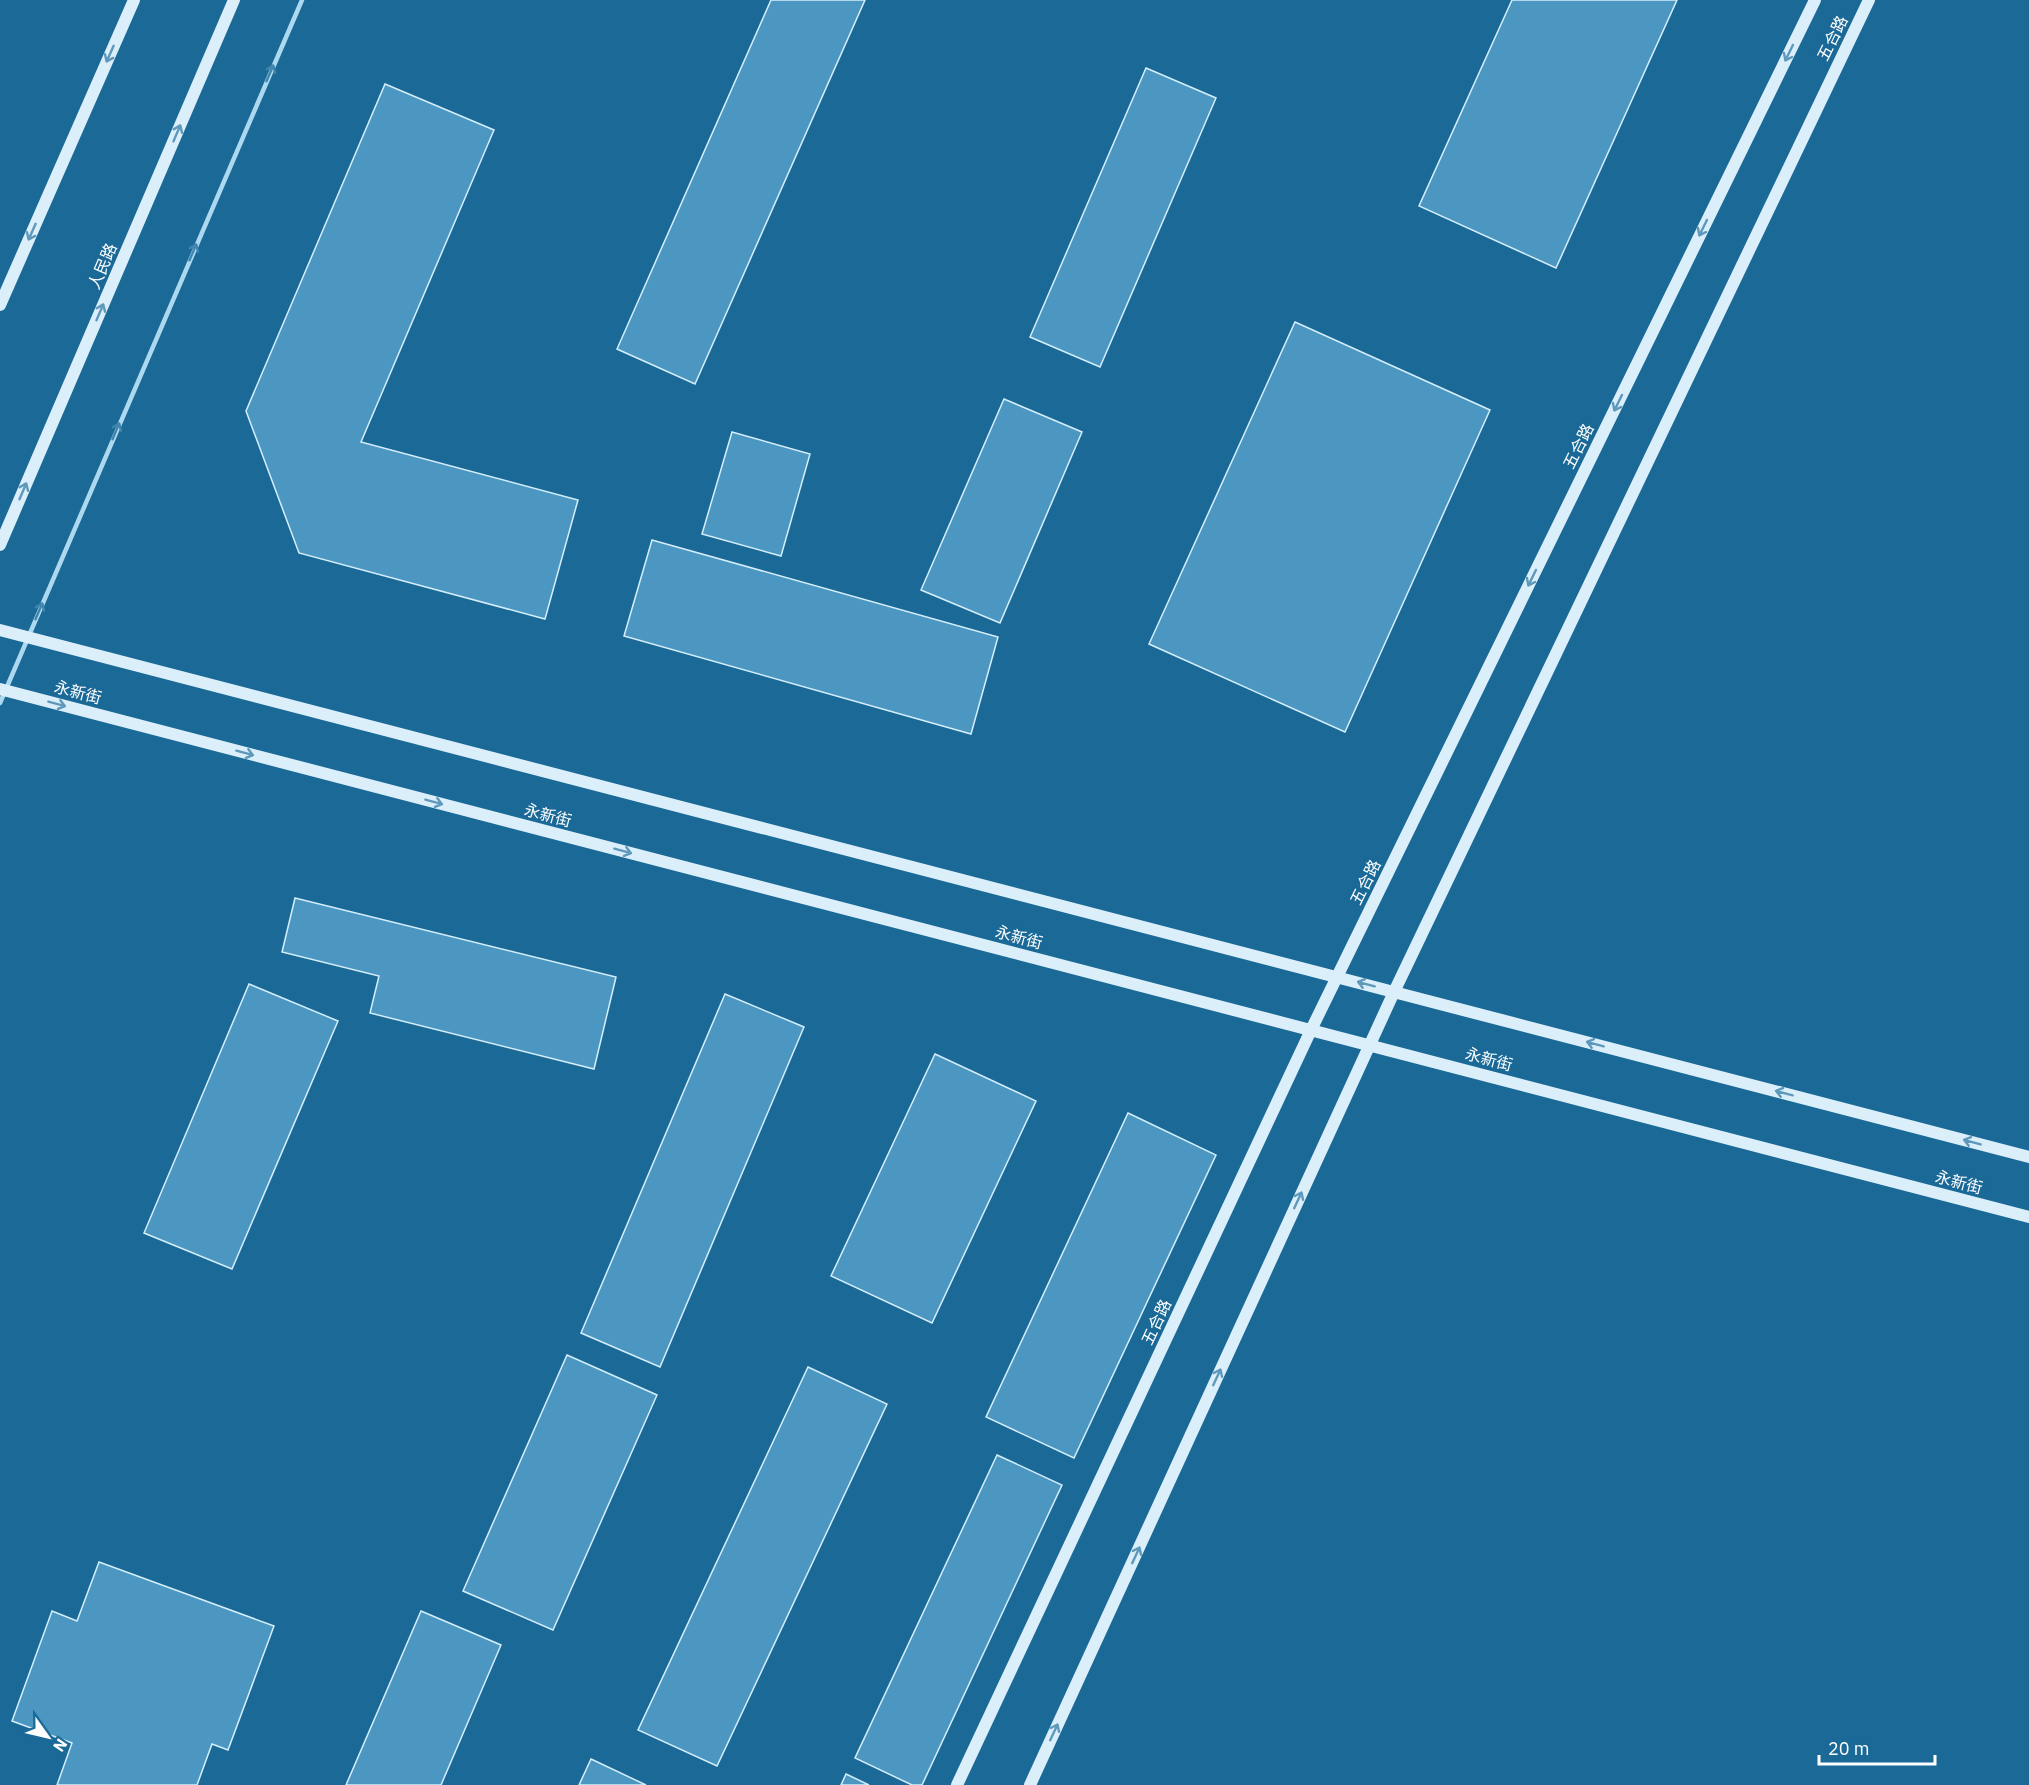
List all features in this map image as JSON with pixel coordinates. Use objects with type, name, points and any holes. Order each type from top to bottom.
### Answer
[{"type":"street","points":[[0,305],[134,0]]},
{"type":"street","name":"人民路","points":[[0,545],[234,0]]},
{"type":"street","name":"五合路","points":[[957,1785],[1311,1030],[1815,0]]},
{"type":"street","name":"五合路","points":[[1030,1785],[1394,992],[1869,0]]},
{"type":"street","points":[[0,630],[2029,1157]]},
{"type":"street","name":"永新街","points":[[3,690],[2029,1217]]},
{"type":"lane","points":[[0,703],[3,690],[302,0]]},
{"type":"building","points":[[771,0],[865,0],[695,384],[617,349]]},
{"type":"building","points":[[1512,0],[1677,0],[1556,268],[1419,206]]},
{"type":"building","points":[[1146,68],[1216,98],[1100,367],[1030,337]]},
{"type":"building","points":[[385,84],[494,130],[361,442],[578,500],[545,619],[299,553],[246,411]]},
{"type":"building","points":[[1295,322],[1490,410],[1345,732],[1149,644]]},
{"type":"building","points":[[1004,399],[1082,432],[1000,623],[921,590]]},
{"type":"building","points":[[732,432],[810,454],[781,556],[702,534]]},
{"type":"building","points":[[652,540],[998,637],[971,734],[624,636]]},
{"type":"building","points":[[295,898],[616,977],[594,1069],[370,1013],[379,976],[282,952]]},
{"type":"building","points":[[249,984],[338,1021],[232,1269],[144,1233]]},
{"type":"building","points":[[725,994],[804,1027],[660,1367],[581,1333]]},
{"type":"building","points":[[935,1054],[1036,1101],[932,1323],[831,1276]]},
{"type":"building","points":[[1128,1113],[1216,1155],[1074,1458],[986,1417]]},
{"type":"building","points":[[567,1355],[657,1395],[553,1630],[463,1591]]},
{"type":"building","points":[[808,1367],[887,1404],[717,1766],[638,1730]]},
{"type":"building","points":[[997,1455],[1062,1485],[922,1785],[912,1785],[855,1758]]},
{"type":"building","points":[[99,1562],[274,1626],[228,1750],[212,1744],[197,1785],[57,1785],[72,1743],[12,1721],[52,1611],[77,1621]]},
{"type":"building","points":[[421,1611],[501,1645],[441,1785],[346,1785]]},
{"type":"building","points":[[591,1759],[646,1785],[579,1785]]},
{"type":"building","points":[[846,1774],[869,1785],[841,1785]]}]
